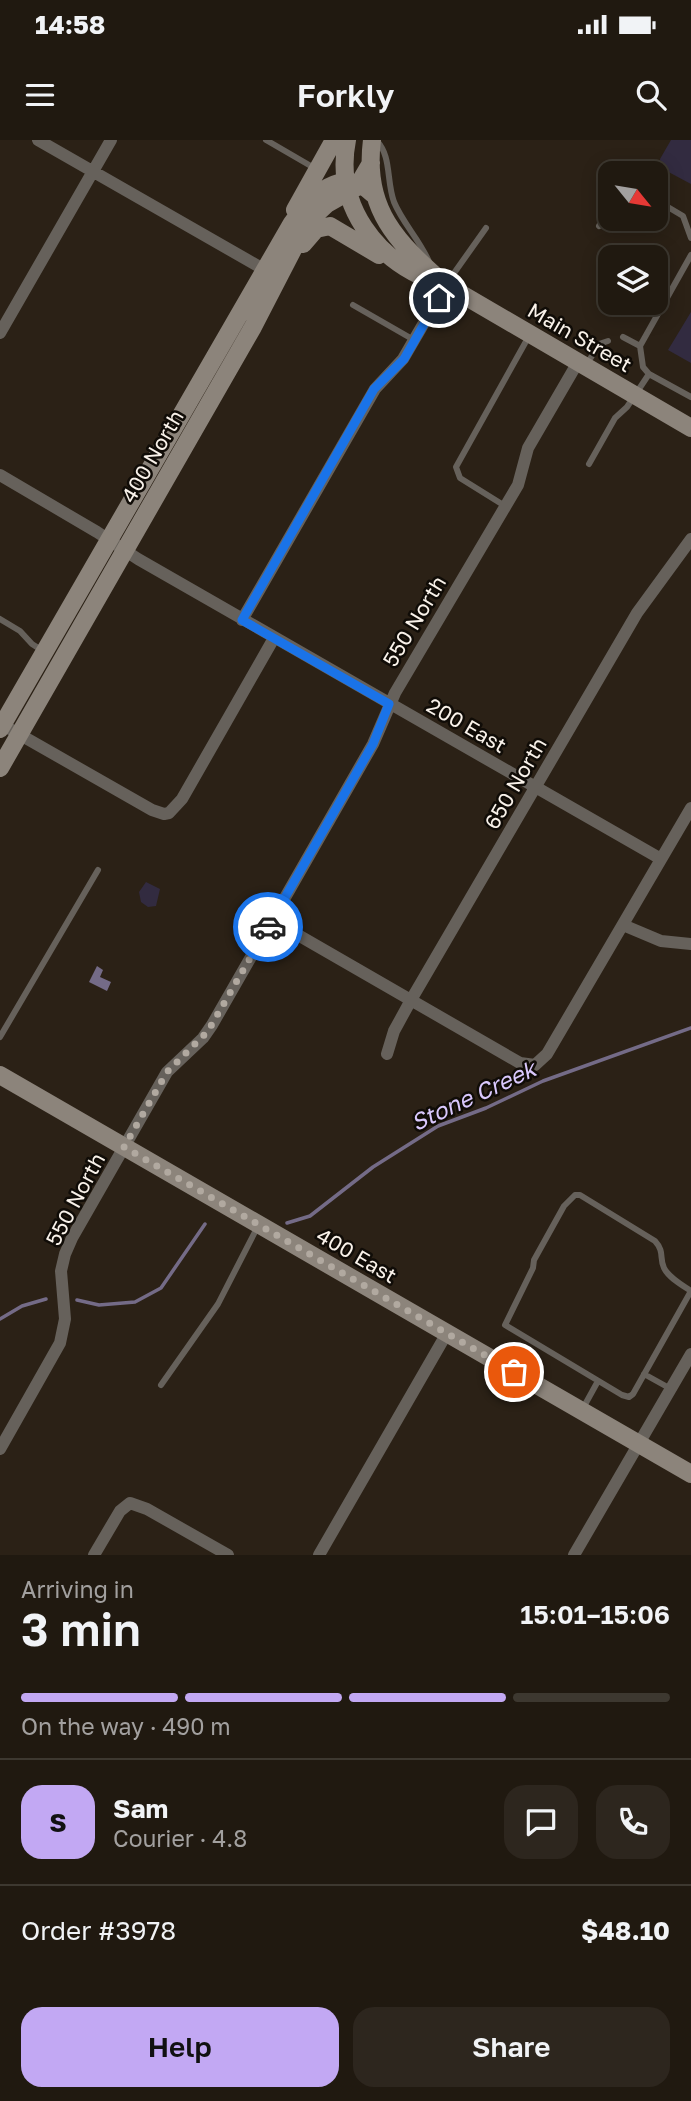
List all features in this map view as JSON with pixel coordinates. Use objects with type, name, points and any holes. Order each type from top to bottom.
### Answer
[{"type":"main road","points":[[286,232],[296,207],[334,140]]},
{"type":"main road","points":[[347,140],[344,166],[357,188]]},
{"type":"main road","name":"Main Street","points":[[374,140],[371,163],[357,188],[356,214],[369,236],[384,253],[400,265],[440,280],[691,428]]},
{"type":"main road","name":"400 North","points":[[0,768],[125,551],[276,270],[286,232],[314,198],[332,186],[357,188]]},
{"type":"main road","name":"Main Street","points":[[357,188],[382,215],[391,230],[440,280]]},
{"type":"main road","name":"400 North","points":[[1,727],[109,540],[276,270],[313,217],[327,204],[357,188]]},
{"type":"main road","points":[[276,270],[314,232],[326,226],[335,228],[400,265]]},
{"type":"main road","name":"400 East","points":[[0,1075],[691,1474]]},
{"type":"street","points":[[38,140],[276,270]]},
{"type":"street","points":[[0,333],[111,140]]},
{"type":"street","points":[[242,620],[374,389],[404,359],[440,280]]},
{"type":"street","name":"550 North","points":[[0,1449],[60,1343],[65,1320],[61,1280],[65,1254],[167,1072],[208,1031],[373,744],[389,704],[520,480],[528,448],[582,364]]},
{"type":"street","name":"200 East","points":[[0,475],[242,620],[661,859]]},
{"type":"street","name":"650 North","points":[[387,1054],[394,1031],[411,1000],[637,613],[691,539]]},
{"type":"street","points":[[1,727],[19,734],[152,810],[169,813],[181,799],[274,638]]},
{"type":"street","points":[[272,920],[520,1063],[535,1065],[547,1054],[691,808]]},
{"type":"street","points":[[623,925],[661,941],[691,944]]},
{"type":"street","points":[[319,1555],[447,1333]]},
{"type":"street","points":[[574,1555],[691,1354]]},
{"type":"street","points":[[94,1555],[120,1511],[130,1503],[148,1509],[228,1555]]},
{"type":"lane","points":[[266,140],[317,169]]},
{"type":"lane","points":[[374,140],[385,150],[394,202],[440,280],[486,228]]},
{"type":"lane","points":[[668,207],[683,216],[691,238]]},
{"type":"lane","points":[[691,255],[640,345],[643,367],[649,374],[691,397]]},
{"type":"lane","points":[[353,305],[414,340]]},
{"type":"lane","points":[[505,506],[460,478],[456,467],[530,334]]},
{"type":"lane","points":[[623,337],[640,345]]},
{"type":"lane","points":[[582,364],[599,344],[608,341]]},
{"type":"lane","points":[[589,464],[615,418],[636,396],[649,374]]},
{"type":"lane","points":[[0,619],[20,631],[44,652]]},
{"type":"lane","points":[[0,1037],[98,870]]},
{"type":"lane","points":[[580,1195],[655,1241],[662,1248],[663,1266],[671,1276],[691,1291],[644,1374],[633,1394],[629,1396],[598,1381],[505,1325],[533,1268],[534,1260],[571,1197],[580,1195]]},
{"type":"lane","points":[[161,1385],[218,1304],[259,1225]]},
{"type":"lane","points":[[644,1374],[671,1389]]},
{"type":"lane","points":[[581,1410],[598,1381]]},
{"type":"shaded area","points":[[671,140],[691,140],[691,184],[668,172],[668,161],[660,159]]},
{"type":"shaded area","points":[[691,312],[691,363],[668,350]]},
{"type":"shaded area","points":[[146,882],[160,889],[156,906],[148,907],[141,902],[139,892]]},
{"type":"shaded area","points":[[97,966],[103,970],[100,977],[111,982],[107,991],[89,982]]},
{"type":"waterway","name":"Stone Creek","points":[[287,1223],[310,1216],[373,1167],[438,1126],[486,1108],[543,1081],[691,1028]]},
{"type":"waterway","name":"Stone Creek","points":[[77,1300],[99,1305],[135,1302],[161,1288],[205,1224]]},
{"type":"waterway","name":"Stone Creek","points":[[0,1319],[22,1306],[46,1299]]},
{"type":"way so far","points":[[268,927],[208,1031],[167,1072],[124,1147],[514,1372]]},
{"type":"route","points":[[268,927],[373,744],[389,704],[242,620],[374,389],[404,359],[439,298]]}]
